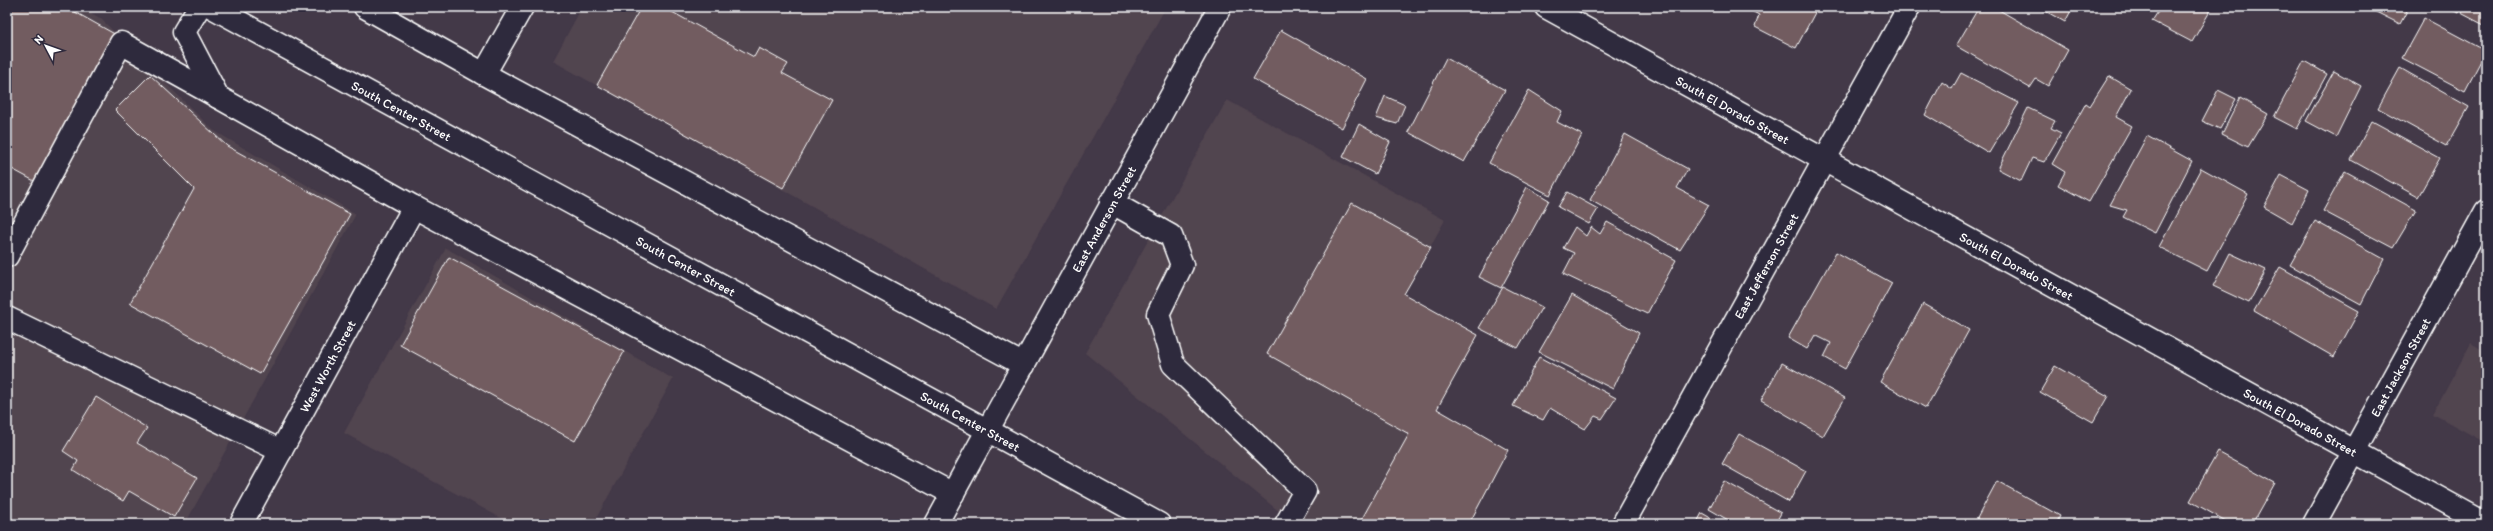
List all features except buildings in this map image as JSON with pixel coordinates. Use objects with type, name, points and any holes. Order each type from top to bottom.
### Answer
[{"type":"street","points":[[199,7],[184,32],[218,97]]},
{"type":"street","name":"South Center Street","points":[[212,7],[987,432],[1160,524]]},
{"type":"street","points":[[365,7],[484,74],[1024,365]]},
{"type":"street","points":[[484,74],[522,7]]},
{"type":"street","name":"East Anderson Street","points":[[936,524],[1024,365],[1111,202],[1220,7]]},
{"type":"street","name":"South El Dorado Street","points":[[1546,7],[2486,524]]},
{"type":"street","name":"East Jefferson Street","points":[[1623,524],[1908,7]]},
{"type":"street","points":[[7,256],[121,44],[414,207],[953,494]]},
{"type":"street","points":[[1111,202],[1171,236],[1182,265],[1158,314],[1173,364],[1305,491],[1286,524]]},
{"type":"street","name":"West Worth Street","points":[[241,524],[414,207]]},
{"type":"street","name":"East Jackson Street","points":[[2314,524],[2486,211]]},
{"type":"street","points":[[7,318],[281,451]]},
{"type":"shaded area","points":[[7,7],[80,7],[100,18],[213,130],[356,214],[185,524],[7,524]]},
{"type":"shaded area","points":[[582,7],[1166,7],[996,309],[553,61]]},
{"type":"shaded area","points":[[1227,100],[1445,220],[1404,294],[1478,335],[1437,409],[1508,450],[1469,524],[1300,524],[1281,513],[1085,353]]},
{"type":"shaded area","points":[[446,248],[673,379],[593,524],[512,524],[344,433]]},
{"type":"shaded area","points":[[2471,343],[2486,352],[2486,443],[2433,414]]}]
